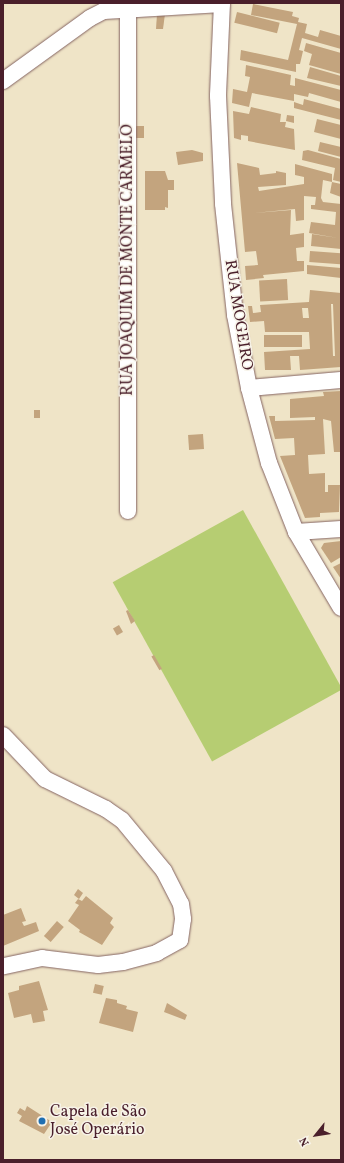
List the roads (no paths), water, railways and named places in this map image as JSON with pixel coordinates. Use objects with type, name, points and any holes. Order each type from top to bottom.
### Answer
[{"type":"street","points":[[3,81],[90,18],[104,11],[222,4]]},
{"type":"street","name":"RUA MOGEIRO","points":[[222,4],[218,96],[223,204],[235,315],[249,388],[269,463],[296,532],[341,608]]},
{"type":"street","name":"RUA JOAQUIM DE MONTE CARMELO","points":[[128,9],[128,511]]},
{"type":"street","points":[[249,388],[341,380]]},
{"type":"street","points":[[296,532],[341,529]]},
{"type":"street","points":[[3,735],[45,779],[106,809],[122,820],[164,871],[181,904],[183,919],[180,940],[156,953],[124,962],[98,964],[42,958],[3,966]]},
{"type":"place","name":"Capela de São José Operário","points":[[42,1121]]}]
